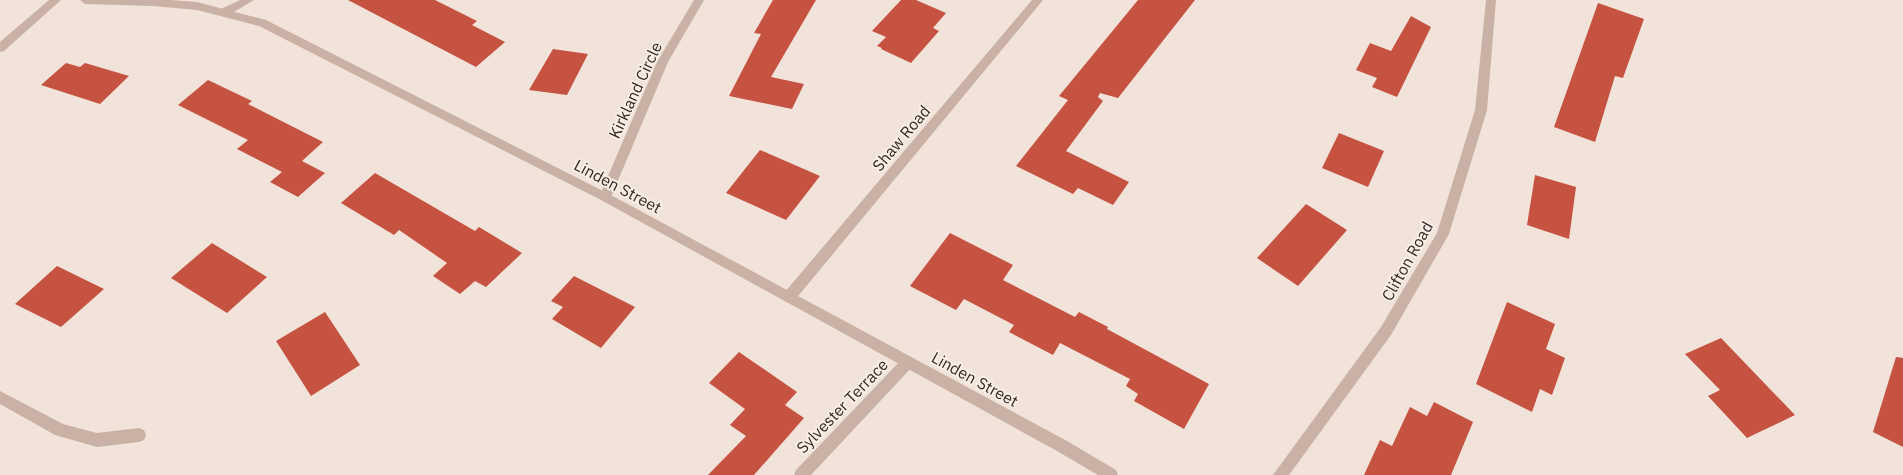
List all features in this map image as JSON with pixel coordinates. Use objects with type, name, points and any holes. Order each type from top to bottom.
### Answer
[{"type":"street","points":[[0,48],[56,0]]},
{"type":"street","name":"Linden Street","points":[[85,0],[153,2],[197,6],[262,23],[605,197],[1062,446],[1111,475]]},
{"type":"street","points":[[225,12],[249,0]]},
{"type":"street","name":"Kirkland Circle","points":[[605,197],[663,62],[699,0]]},
{"type":"street","name":"Shaw Road","points":[[789,297],[1038,0]]},
{"type":"street","name":"Clifton Road","points":[[1280,475],[1386,331],[1443,234],[1481,110],[1491,0]]},
{"type":"street","name":"Sylvester Terrace","points":[[800,475],[908,362]]},
{"type":"street","points":[[0,397],[60,430],[97,440],[139,436]]},
{"type":"building","points":[[348,0],[435,0],[477,21],[472,25],[505,42],[476,67]]},
{"type":"building","points":[[773,0],[816,0],[771,77],[804,84],[792,109],[729,96],[761,34],[754,33]]},
{"type":"building","points":[[901,0],[916,0],[946,13],[933,28],[939,31],[911,63],[877,46],[886,37],[872,31]]},
{"type":"building","points":[[1138,0],[1195,0],[1118,98],[1100,93],[1098,97],[1103,101],[1066,151],[1129,182],[1113,205],[1078,188],[1073,194],[1016,166],[1068,100],[1059,96]]},
{"type":"building","points":[[1598,3],[1644,19],[1623,78],[1615,76],[1595,142],[1554,127]]},
{"type":"building","points":[[1411,16],[1431,27],[1397,97],[1372,87],[1377,78],[1356,70],[1370,43],[1391,51]]},
{"type":"building","points":[[553,49],[588,54],[567,95],[529,90]]},
{"type":"building","points":[[66,63],[80,67],[85,63],[129,76],[100,104],[41,85]]},
{"type":"building","points":[[208,80],[252,101],[248,104],[323,142],[302,161],[325,173],[298,197],[270,182],[282,172],[237,149],[248,140],[178,105]]},
{"type":"building","points":[[1339,133],[1384,151],[1368,187],[1322,168]]},
{"type":"building","points":[[760,150],[820,176],[786,220],[726,193]]},
{"type":"building","points":[[375,173],[475,231],[479,227],[522,253],[486,287],[475,281],[460,294],[433,276],[447,263],[399,230],[394,235],[341,203]]},
{"type":"building","points":[[1535,175],[1576,187],[1569,239],[1527,225]]},
{"type":"building","points":[[1306,204],[1347,230],[1298,286],[1257,258]]},
{"type":"building","points":[[950,233],[1013,265],[1003,280],[1075,317],[1079,312],[1209,384],[1184,429],[1134,401],[1138,394],[1126,386],[1130,379],[1060,343],[1053,355],[1009,332],[1014,325],[964,299],[956,310],[910,286]]},
{"type":"building","points":[[212,243],[267,277],[227,313],[171,278]]},
{"type":"building","points":[[57,266],[104,289],[61,327],[15,304]]},
{"type":"building","points":[[574,276],[635,307],[601,348],[552,319],[563,307],[551,301]]},
{"type":"building","points":[[1507,302],[1555,324],[1546,349],[1565,358],[1552,395],[1540,389],[1532,412],[1476,384]]},
{"type":"building","points":[[325,312],[360,365],[311,396],[276,341]]},
{"type":"building","points":[[1721,338],[1795,415],[1747,438],[1708,396],[1720,390],[1685,354]]},
{"type":"building","points":[[739,352],[797,392],[785,405],[804,418],[754,475],[708,475],[746,436],[730,425],[745,409],[709,383]]},
{"type":"building","points":[[1896,357],[1903,358],[1903,447],[1873,432]]},
{"type":"building","points":[[1434,402],[1473,422],[1451,475],[1364,475],[1380,440],[1392,446],[1410,407],[1427,416]]}]
